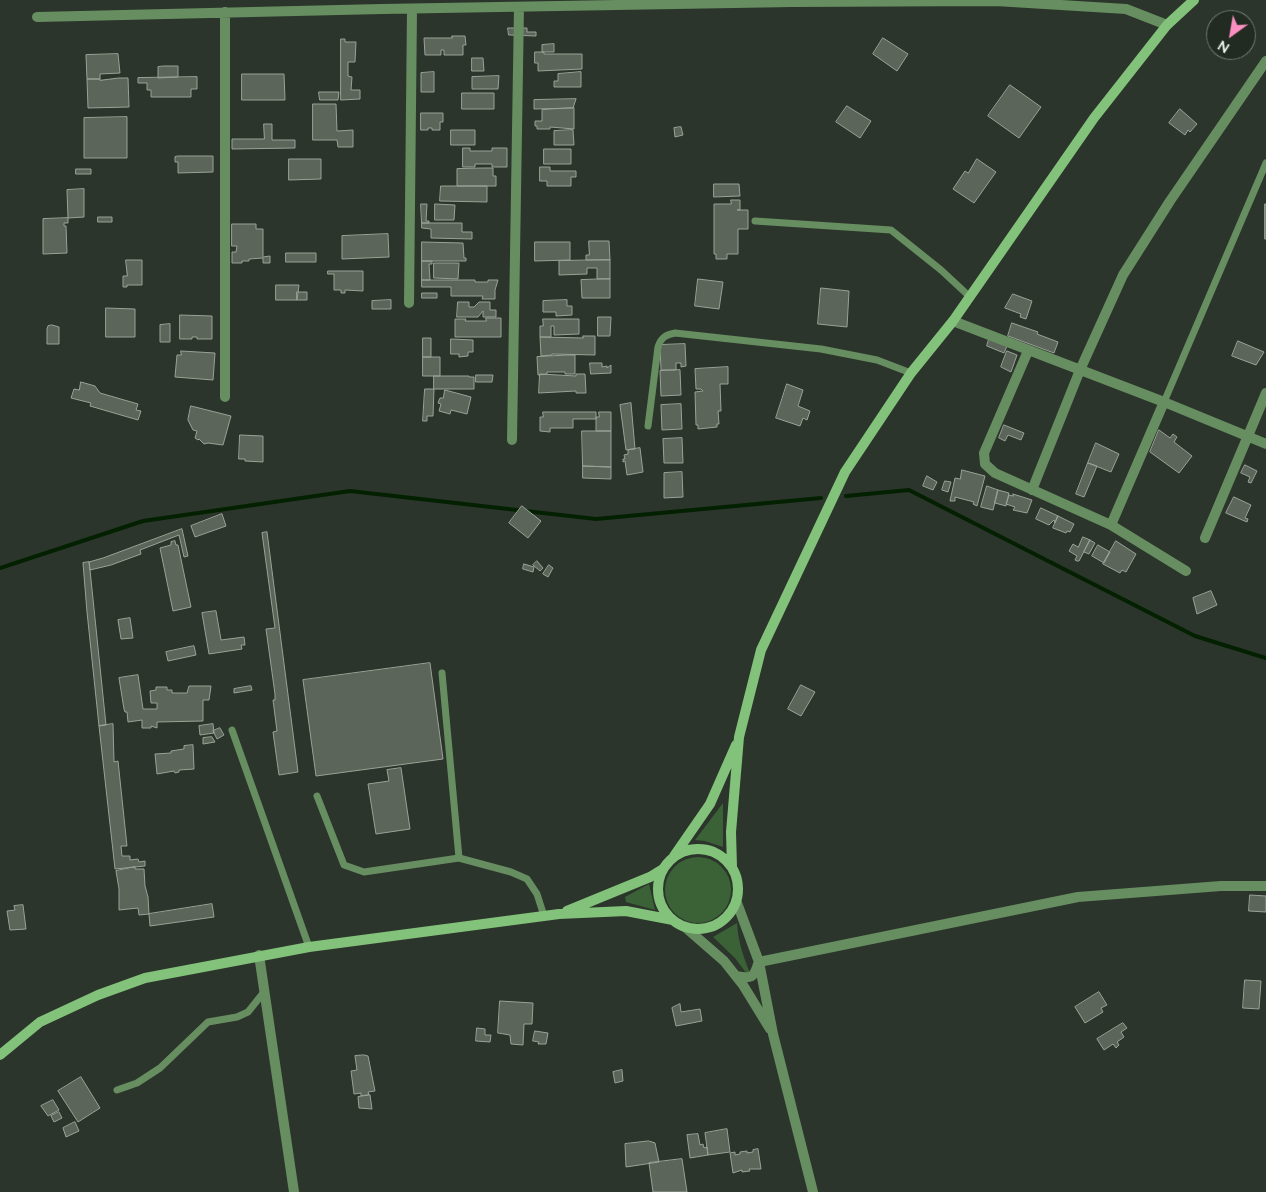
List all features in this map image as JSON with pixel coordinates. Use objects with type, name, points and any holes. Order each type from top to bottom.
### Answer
[{"type":"main road","points":[[559,914],[650,877],[663,869],[672,859],[710,804],[739,737],[761,650],[845,472],[911,373],[953,321],[1094,118],[1167,25],[1194,0]]},
{"type":"main road","points":[[732,867],[731,832],[739,737]]},
{"type":"main road","points":[[0,1055],[40,1022],[98,995],[144,978],[259,955],[559,914],[626,911],[673,920],[685,927],[697,930],[710,928],[722,922],[730,914],[737,902],[739,890],[737,878],[732,867],[722,857],[710,851],[697,849],[684,852],[672,859]]},
{"type":"main road","points":[[663,869],[659,882],[659,896],[664,909],[673,920]]},
{"type":"street","points":[[37,17],[412,10],[602,3],[792,1],[1016,3],[1126,9],[1167,25]]},
{"type":"street","points":[[512,440],[519,7]]},
{"type":"street","points":[[409,303],[412,10]]},
{"type":"street","points":[[225,12],[225,397]]},
{"type":"street","points":[[1032,490],[1080,370],[1123,275],[1170,201],[1266,61]]},
{"type":"street","points":[[953,321],[1164,402],[1266,444]]},
{"type":"street","points":[[1028,351],[984,454],[985,464],[995,473],[1111,525],[1186,571]]},
{"type":"street","points":[[1205,538],[1266,393]]},
{"type":"street","points":[[1111,525],[1164,402]]},
{"type":"street","points":[[759,962],[1078,897],[1221,886],[1266,886]]},
{"type":"street","points":[[737,902],[759,962],[773,1034],[813,1192]]},
{"type":"street","points":[[685,927],[724,961],[736,976],[773,1034]]},
{"type":"street","points":[[259,955],[294,1192]]},
{"type":"street","points":[[736,976],[752,977],[759,962]]},
{"type":"lane","points":[[1164,402],[1266,163]]},
{"type":"lane","points":[[755,221],[891,230],[941,270],[969,296]]},
{"type":"lane","points":[[648,426],[660,339],[675,333],[821,349],[877,360],[911,373]]},
{"type":"lane","points":[[442,673],[459,858]]},
{"type":"lane","points":[[232,730],[309,947]]},
{"type":"lane","points":[[317,796],[344,865],[364,872],[459,858],[511,872],[527,879],[537,894],[544,916]]},
{"type":"lane","points":[[117,1090],[137,1083],[160,1068],[208,1022],[238,1017],[248,1012],[264,992]]},
{"type":"green space","points":[[723,803],[723,847],[695,840]]},
{"type":"green space","points":[[698,857],[711,859],[721,867],[729,877],[731,890],[729,903],[721,913],[711,921],[698,923],[685,921],[675,913],[667,903],[665,890],[667,877],[675,867],[685,859]]},
{"type":"green space","points":[[649,884],[655,910],[626,902],[625,897]]},
{"type":"green space","points":[[737,923],[741,948],[750,973],[747,974],[735,958],[713,937]]},
{"type":"building","points":[[508,28],[527,28],[527,32],[536,32],[536,36],[509,35]]},
{"type":"building","points":[[452,36],[465,36],[466,45],[463,45],[463,55],[444,55],[444,50],[441,50],[441,55],[425,55],[424,38],[452,38]]},
{"type":"building","points":[[883,38],[908,54],[897,71],[873,54]]},
{"type":"building","points":[[341,39],[345,39],[345,42],[356,42],[355,62],[348,62],[348,76],[352,77],[351,90],[360,90],[360,99],[341,100]]},
{"type":"building","points":[[554,44],[554,52],[542,52],[542,45]]},
{"type":"building","points":[[535,52],[544,52],[544,54],[582,54],[582,69],[538,71],[538,63],[535,63]]},
{"type":"building","points":[[118,54],[120,73],[100,74],[100,79],[87,79],[86,55]]},
{"type":"building","points":[[472,58],[483,58],[484,71],[472,71]]},
{"type":"building","points":[[178,66],[178,77],[158,78],[158,67]]},
{"type":"building","points":[[434,72],[434,92],[421,92],[421,73]]},
{"type":"building","points":[[581,72],[581,87],[554,87],[554,81],[558,81],[558,74]]},
{"type":"building","points":[[242,74],[284,74],[285,100],[242,100]]},
{"type":"building","points":[[499,76],[498,89],[472,89],[472,77]]},
{"type":"building","points":[[197,77],[197,89],[191,89],[191,97],[151,97],[151,90],[147,90],[147,83],[138,83],[138,78]]},
{"type":"building","points":[[128,78],[129,107],[88,108],[87,79]]},
{"type":"building","points":[[1010,85],[1041,107],[1019,138],[988,116]]},
{"type":"building","points":[[319,92],[339,92],[338,100],[320,100]]},
{"type":"building","points":[[462,93],[494,93],[494,109],[462,109]]},
{"type":"building","points":[[576,99],[573,108],[534,109],[534,100]]},
{"type":"building","points":[[313,104],[336,104],[337,131],[353,130],[353,147],[338,147],[337,140],[313,140]]},
{"type":"building","points":[[847,106],[871,121],[860,138],[836,122]]},
{"type":"building","points":[[574,108],[574,129],[550,127],[550,129],[537,129],[537,126],[535,126],[535,121],[542,121],[542,110]]},
{"type":"building","points":[[1180,109],[1197,124],[1190,132],[1188,130],[1185,135],[1169,123]]},
{"type":"building","points":[[421,113],[443,113],[443,122],[440,122],[440,130],[428,128],[428,130],[421,130]]},
{"type":"building","points":[[127,117],[127,158],[84,158],[84,118]]},
{"type":"building","points":[[264,124],[272,124],[272,140],[295,140],[295,148],[232,149],[232,139],[264,139]]},
{"type":"building","points":[[681,127],[683,135],[675,137],[674,128]]},
{"type":"building","points":[[451,130],[475,130],[475,145],[451,145]]},
{"type":"building","points":[[573,130],[574,145],[554,145],[554,131]]},
{"type":"building","points":[[463,148],[470,148],[470,151],[492,151],[492,148],[507,148],[507,167],[492,167],[492,164],[475,164],[475,167],[463,167]]},
{"type":"building","points":[[544,149],[571,149],[571,164],[544,164]]},
{"type":"building","points":[[213,156],[213,172],[178,173],[178,162],[175,162],[175,157]]},
{"type":"building","points":[[289,159],[321,159],[321,179],[289,180]]},
{"type":"building","points":[[977,159],[996,172],[974,203],[953,189],[965,171],[968,173]]},
{"type":"building","points":[[540,167],[550,167],[550,171],[576,171],[576,177],[571,177],[571,186],[547,186],[547,181],[540,181]]},
{"type":"building","points":[[493,168],[493,176],[496,176],[496,186],[457,186],[457,169]]},
{"type":"building","points":[[76,169],[91,169],[91,174],[76,174]]},
{"type":"building","points":[[714,184],[739,184],[740,196],[714,197]]},
{"type":"building","points":[[441,186],[487,186],[487,202],[440,201]]},
{"type":"building","points":[[84,189],[84,217],[68,218],[67,190]]},
{"type":"building","points":[[731,200],[740,200],[740,210],[748,210],[748,229],[738,229],[738,254],[727,254],[727,259],[716,259],[716,254],[714,254],[714,204],[731,204]]},
{"type":"building","points":[[421,204],[427,204],[426,221],[429,221],[429,223],[422,223]]},
{"type":"building","points":[[435,204],[455,205],[454,220],[435,220]]},
{"type":"building","points":[[1266,204],[1266,239],[1265,239]]},
{"type":"building","points":[[98,217],[112,217],[112,222],[98,222]]},
{"type":"building","points":[[68,218],[68,223],[64,223],[64,226],[66,226],[67,253],[43,254],[43,219]]},
{"type":"building","points":[[422,223],[462,223],[462,232],[472,232],[472,239],[431,238],[431,229],[422,228]]},
{"type":"building","points":[[232,224],[256,224],[256,229],[263,229],[263,257],[270,256],[270,263],[263,263],[263,258],[249,259],[249,261],[242,261],[242,263],[232,263],[232,252],[236,252],[237,246],[232,246]]},
{"type":"building","points":[[388,234],[389,257],[342,259],[342,236]]},
{"type":"building","points":[[589,241],[609,241],[610,260],[586,260],[586,255],[589,255]]},
{"type":"building","points":[[422,242],[463,243],[466,261],[422,261]]},
{"type":"building","points":[[535,242],[570,242],[570,260],[535,261]]},
{"type":"building","points":[[286,253],[316,253],[316,262],[286,262]]},
{"type":"building","points":[[126,260],[142,260],[142,285],[127,285],[127,287],[123,287],[123,276],[127,276]]},
{"type":"building","points":[[610,260],[610,279],[597,279],[597,268],[587,268],[587,274],[559,275],[559,261]]},
{"type":"building","points":[[422,261],[432,261],[432,264],[429,264],[430,280],[422,280]]},
{"type":"building","points":[[434,263],[459,263],[458,279],[434,278]]},
{"type":"building","points":[[328,271],[363,271],[363,291],[345,290],[345,293],[341,293],[341,290],[334,290],[334,274],[328,274]]},
{"type":"building","points":[[610,279],[610,298],[582,298],[581,280]]},
{"type":"building","points":[[698,279],[723,282],[719,309],[695,306]]},
{"type":"building","points":[[422,280],[475,280],[475,282],[488,282],[488,280],[498,280],[495,299],[482,299],[483,296],[451,296],[451,287],[422,287]]},
{"type":"building","points":[[276,285],[299,285],[297,300],[276,300]]},
{"type":"building","points":[[821,288],[849,291],[847,327],[818,324]]},
{"type":"building","points":[[297,292],[307,292],[307,300],[297,300]]},
{"type":"building","points":[[422,293],[437,293],[437,298],[422,298]]},
{"type":"building","points":[[1013,294],[1032,301],[1026,319],[1020,317],[1021,314],[1005,308]]},
{"type":"building","points":[[391,300],[391,309],[372,309],[372,301]]},
{"type":"building","points":[[567,300],[567,306],[572,306],[572,315],[556,316],[556,312],[543,312],[543,301]]},
{"type":"building","points":[[458,302],[469,302],[469,307],[474,307],[479,302],[490,302],[490,310],[496,310],[496,317],[483,317],[483,311],[478,317],[457,317]]},
{"type":"building","points":[[106,308],[135,309],[135,337],[106,337]]},
{"type":"building","points":[[180,315],[212,316],[212,339],[192,337],[192,339],[180,339]]},
{"type":"building","points":[[598,317],[611,317],[610,336],[598,336]]},
{"type":"building","points":[[486,318],[501,318],[501,337],[455,337],[455,319],[486,321]]},
{"type":"building","points":[[543,319],[579,319],[579,334],[554,335],[554,326],[551,326],[551,337],[540,337],[540,326],[543,326]]},
{"type":"building","points":[[1012,323],[1038,332],[1037,334],[1058,342],[1054,353],[1008,336]]},
{"type":"building","points":[[170,324],[170,342],[160,342],[160,325]]},
{"type":"building","points":[[48,326],[59,327],[59,344],[47,344],[47,329]]},
{"type":"building","points":[[583,336],[595,336],[595,355],[552,354],[541,356],[540,337],[583,338]]},
{"type":"building","points":[[423,338],[431,338],[431,357],[423,357]]},
{"type":"building","points":[[451,339],[473,340],[473,352],[468,352],[468,356],[459,357],[459,354],[451,354]]},
{"type":"building","points":[[989,339],[1007,346],[1004,353],[987,346]]},
{"type":"building","points":[[1238,341],[1264,352],[1256,365],[1232,356]]},
{"type":"building","points":[[685,344],[686,366],[681,367],[681,363],[676,363],[676,370],[661,370],[660,345]]},
{"type":"building","points":[[181,351],[215,353],[213,380],[175,377],[177,355],[181,355]]},
{"type":"building","points":[[1007,351],[1017,355],[1011,372],[1001,367]]},
{"type":"building","points":[[575,355],[575,374],[547,372],[547,374],[538,375],[537,357]]},
{"type":"building","points":[[423,357],[440,357],[440,376],[423,376]]},
{"type":"building","points":[[590,363],[602,363],[602,367],[607,366],[607,368],[611,365],[611,373],[591,374]]},
{"type":"building","points":[[728,367],[728,384],[720,384],[721,411],[718,411],[719,424],[717,424],[717,427],[698,429],[698,425],[696,425],[695,392],[703,391],[696,389],[695,369]]},
{"type":"building","points":[[680,370],[681,395],[661,396],[660,371]]},
{"type":"building","points":[[540,374],[576,376],[576,374],[585,374],[586,393],[576,393],[576,391],[539,393]]},
{"type":"building","points":[[476,375],[493,375],[492,382],[476,382]]},
{"type":"building","points":[[434,376],[474,377],[474,389],[434,389]]},
{"type":"building","points":[[81,382],[95,386],[100,393],[138,404],[136,410],[141,411],[138,420],[90,406],[91,403],[71,398],[74,389],[79,390]]},
{"type":"building","points":[[787,384],[803,390],[798,406],[810,411],[807,420],[803,418],[800,426],[776,418]]},
{"type":"building","points":[[425,389],[434,389],[433,416],[427,416],[427,421],[423,421]]},
{"type":"building","points":[[445,390],[471,397],[467,414],[451,410],[450,414],[439,411],[441,404],[438,403],[440,398],[443,398]]},
{"type":"building","points":[[631,403],[635,449],[626,450],[620,405]]},
{"type":"building","points":[[681,404],[682,429],[662,430],[661,405]]},
{"type":"building","points":[[191,406],[231,416],[223,445],[204,444],[195,438],[197,431],[193,430],[188,420]]},
{"type":"building","points":[[543,412],[596,412],[596,419],[573,419],[573,428],[550,428],[550,432],[540,431],[540,417],[543,417]]},
{"type":"building","points":[[599,412],[611,412],[611,431],[596,431],[596,417],[599,417]]},
{"type":"building","points":[[1004,425],[1024,433],[1021,440],[1008,435],[1005,441],[999,438]]},
{"type":"building","points":[[1159,430],[1170,438],[1173,434],[1177,437],[1174,442],[1192,456],[1179,473],[1150,452]]},
{"type":"building","points":[[582,431],[611,431],[611,467],[583,466]]},
{"type":"building","points":[[240,435],[263,436],[263,462],[239,459]]},
{"type":"building","points":[[682,438],[683,463],[664,463],[663,439]]},
{"type":"building","points":[[1096,443],[1119,454],[1111,472],[1088,463]]},
{"type":"building","points":[[640,448],[643,472],[627,475],[625,461],[623,462],[623,459],[625,459],[624,455],[628,454],[628,450]]},
{"type":"building","points":[[1088,463],[1097,466],[1084,497],[1076,494]]},
{"type":"building","points":[[1245,465],[1257,471],[1251,483],[1248,482],[1250,477],[1241,473]]},
{"type":"building","points":[[583,466],[611,467],[611,479],[583,478]]},
{"type":"building","points":[[962,470],[985,476],[977,506],[973,504],[974,502],[955,497],[955,501],[950,501],[955,478],[960,479]]},
{"type":"building","points":[[682,472],[683,497],[664,498],[664,473]]},
{"type":"building","points":[[927,476],[937,482],[933,490],[923,486]]},
{"type":"building","points":[[945,481],[951,482],[948,492],[942,490]]},
{"type":"building","points":[[987,486],[998,490],[993,510],[981,507]]},
{"type":"building","points":[[998,490],[1009,493],[1006,506],[995,503]]},
{"type":"building","points":[[1013,494],[1032,500],[1027,513],[1013,510],[1015,507],[1006,504],[1009,495],[1013,496]]},
{"type":"building","points":[[1234,497],[1251,505],[1245,518],[1248,519],[1247,522],[1226,513]]},
{"type":"building","points":[[522,506],[541,521],[528,538],[509,523]]},
{"type":"building","points":[[1041,508],[1058,516],[1055,523],[1054,520],[1049,525],[1036,519]]},
{"type":"building","points":[[222,514],[226,526],[195,537],[191,526]]},
{"type":"building","points":[[1058,516],[1074,524],[1070,532],[1067,531],[1066,533],[1053,528]]},
{"type":"building","points":[[182,529],[188,556],[184,557],[179,535],[140,550],[141,554],[111,565],[90,570],[89,562]]},
{"type":"building","points":[[267,532],[298,772],[279,775],[273,732],[277,731],[273,700],[275,700],[275,694],[266,629],[275,628],[262,533]]},
{"type":"building","points":[[1083,537],[1090,540],[1079,561],[1077,561],[1075,560],[1077,556],[1069,551],[1073,544],[1078,547]]},
{"type":"building","points":[[1090,540],[1095,543],[1089,554],[1084,552]]},
{"type":"building","points":[[175,541],[176,545],[178,545],[191,607],[173,611],[160,548],[171,545],[171,542]]},
{"type":"building","points":[[1116,541],[1136,554],[1126,572],[1122,570],[1120,573],[1103,564]]},
{"type":"building","points":[[1098,545],[1110,552],[1104,563],[1092,556]]},
{"type":"building","points":[[537,561],[543,568],[540,571],[533,565]]},
{"type":"building","points":[[89,562],[106,725],[99,726],[83,563]]},
{"type":"building","points":[[524,564],[534,567],[533,572],[523,569]]},
{"type":"building","points":[[549,565],[553,568],[548,577],[543,574]]},
{"type":"building","points":[[1211,591],[1217,605],[1197,614],[1193,598]]},
{"type":"building","points":[[216,611],[221,640],[244,637],[245,645],[241,645],[242,649],[209,654],[202,613]]},
{"type":"building","points":[[130,618],[133,638],[121,639],[118,620]]},
{"type":"building","points":[[194,646],[196,655],[168,661],[166,652]]},
{"type":"building","points":[[430,663],[443,759],[316,776],[303,680]]},
{"type":"building","points":[[138,675],[143,709],[157,709],[157,703],[151,703],[150,691],[156,690],[156,687],[167,687],[167,690],[172,690],[172,693],[187,693],[189,686],[211,686],[209,700],[203,700],[203,721],[157,722],[157,728],[151,726],[151,728],[142,728],[142,720],[128,722],[119,678]]},
{"type":"building","points":[[801,685],[815,692],[801,716],[788,709]]},
{"type":"building","points":[[251,686],[252,690],[234,693],[234,689]]},
{"type":"building","points":[[113,724],[114,762],[118,761],[127,846],[121,846],[122,856],[130,856],[130,860],[138,859],[139,862],[145,861],[145,866],[115,869],[99,726]]},
{"type":"building","points":[[213,724],[214,733],[200,735],[199,726]]},
{"type":"building","points":[[220,728],[224,735],[217,739],[213,731]]},
{"type":"building","points":[[212,737],[215,742],[203,744],[203,738]]},
{"type":"building","points":[[193,745],[194,769],[157,774],[155,754],[171,753],[171,751],[184,749],[184,746]]},
{"type":"building","points":[[401,768],[410,829],[376,834],[368,784],[389,781],[387,770]]},
{"type":"building","points":[[135,867],[135,869],[144,869],[149,914],[139,915],[138,908],[119,910],[119,889],[116,871]]},
{"type":"building","points":[[1250,895],[1266,896],[1266,912],[1249,911]]},
{"type":"building","points":[[212,904],[214,917],[150,926],[149,914]]},
{"type":"building","points":[[23,905],[26,929],[10,930],[7,911],[15,910],[14,906]]},
{"type":"building","points":[[1245,980],[1261,981],[1259,1009],[1243,1008]]},
{"type":"building","points":[[1099,992],[1107,1005],[1101,1008],[1103,1012],[1085,1023],[1075,1007]]},
{"type":"building","points":[[500,1001],[533,1003],[532,1024],[524,1024],[523,1045],[511,1044],[510,1035],[498,1033]]},
{"type":"building","points":[[680,1004],[681,1012],[700,1009],[702,1021],[676,1026],[672,1008]]},
{"type":"building","points":[[1123,1023],[1127,1028],[1121,1032],[1124,1037],[1117,1042],[1119,1045],[1116,1048],[1113,1044],[1104,1050],[1097,1039]]},
{"type":"building","points":[[477,1028],[485,1029],[485,1035],[491,1035],[490,1042],[476,1041]]},
{"type":"building","points":[[535,1031],[548,1033],[546,1044],[538,1044],[539,1042],[533,1041]]},
{"type":"building","points":[[355,1056],[368,1056],[375,1091],[368,1092],[369,1095],[361,1096],[361,1093],[354,1094],[351,1071],[357,1070]]},
{"type":"building","points":[[622,1070],[623,1081],[615,1083],[613,1072]]},
{"type":"building","points":[[81,1077],[100,1108],[78,1122],[58,1091]]},
{"type":"building","points":[[370,1095],[372,1109],[359,1108],[358,1097]]},
{"type":"building","points":[[53,1100],[59,1110],[48,1116],[41,1106]]},
{"type":"building","points":[[59,1112],[62,1118],[54,1122],[51,1116]]},
{"type":"building","points":[[75,1122],[79,1131],[66,1137],[63,1128]]},
{"type":"building","points":[[727,1129],[730,1152],[708,1155],[705,1133]]},
{"type":"building","points":[[698,1134],[700,1145],[703,1144],[704,1148],[707,1147],[708,1155],[690,1158],[687,1135]]},
{"type":"building","points":[[649,1141],[655,1143],[659,1162],[626,1167],[625,1144]]},
{"type":"building","points":[[758,1149],[761,1169],[749,1169],[750,1171],[742,1172],[742,1170],[733,1173],[730,1153],[735,1152],[735,1155],[740,1154],[740,1152],[753,1152],[753,1150]]},
{"type":"building","points":[[682,1159],[687,1192],[653,1192],[649,1163]]},
{"type":"waterway","points":[[846,496],[909,490],[1195,636],[1266,658]]},
{"type":"waterway","points":[[0,568],[143,521],[350,491],[596,519],[821,498]]}]
